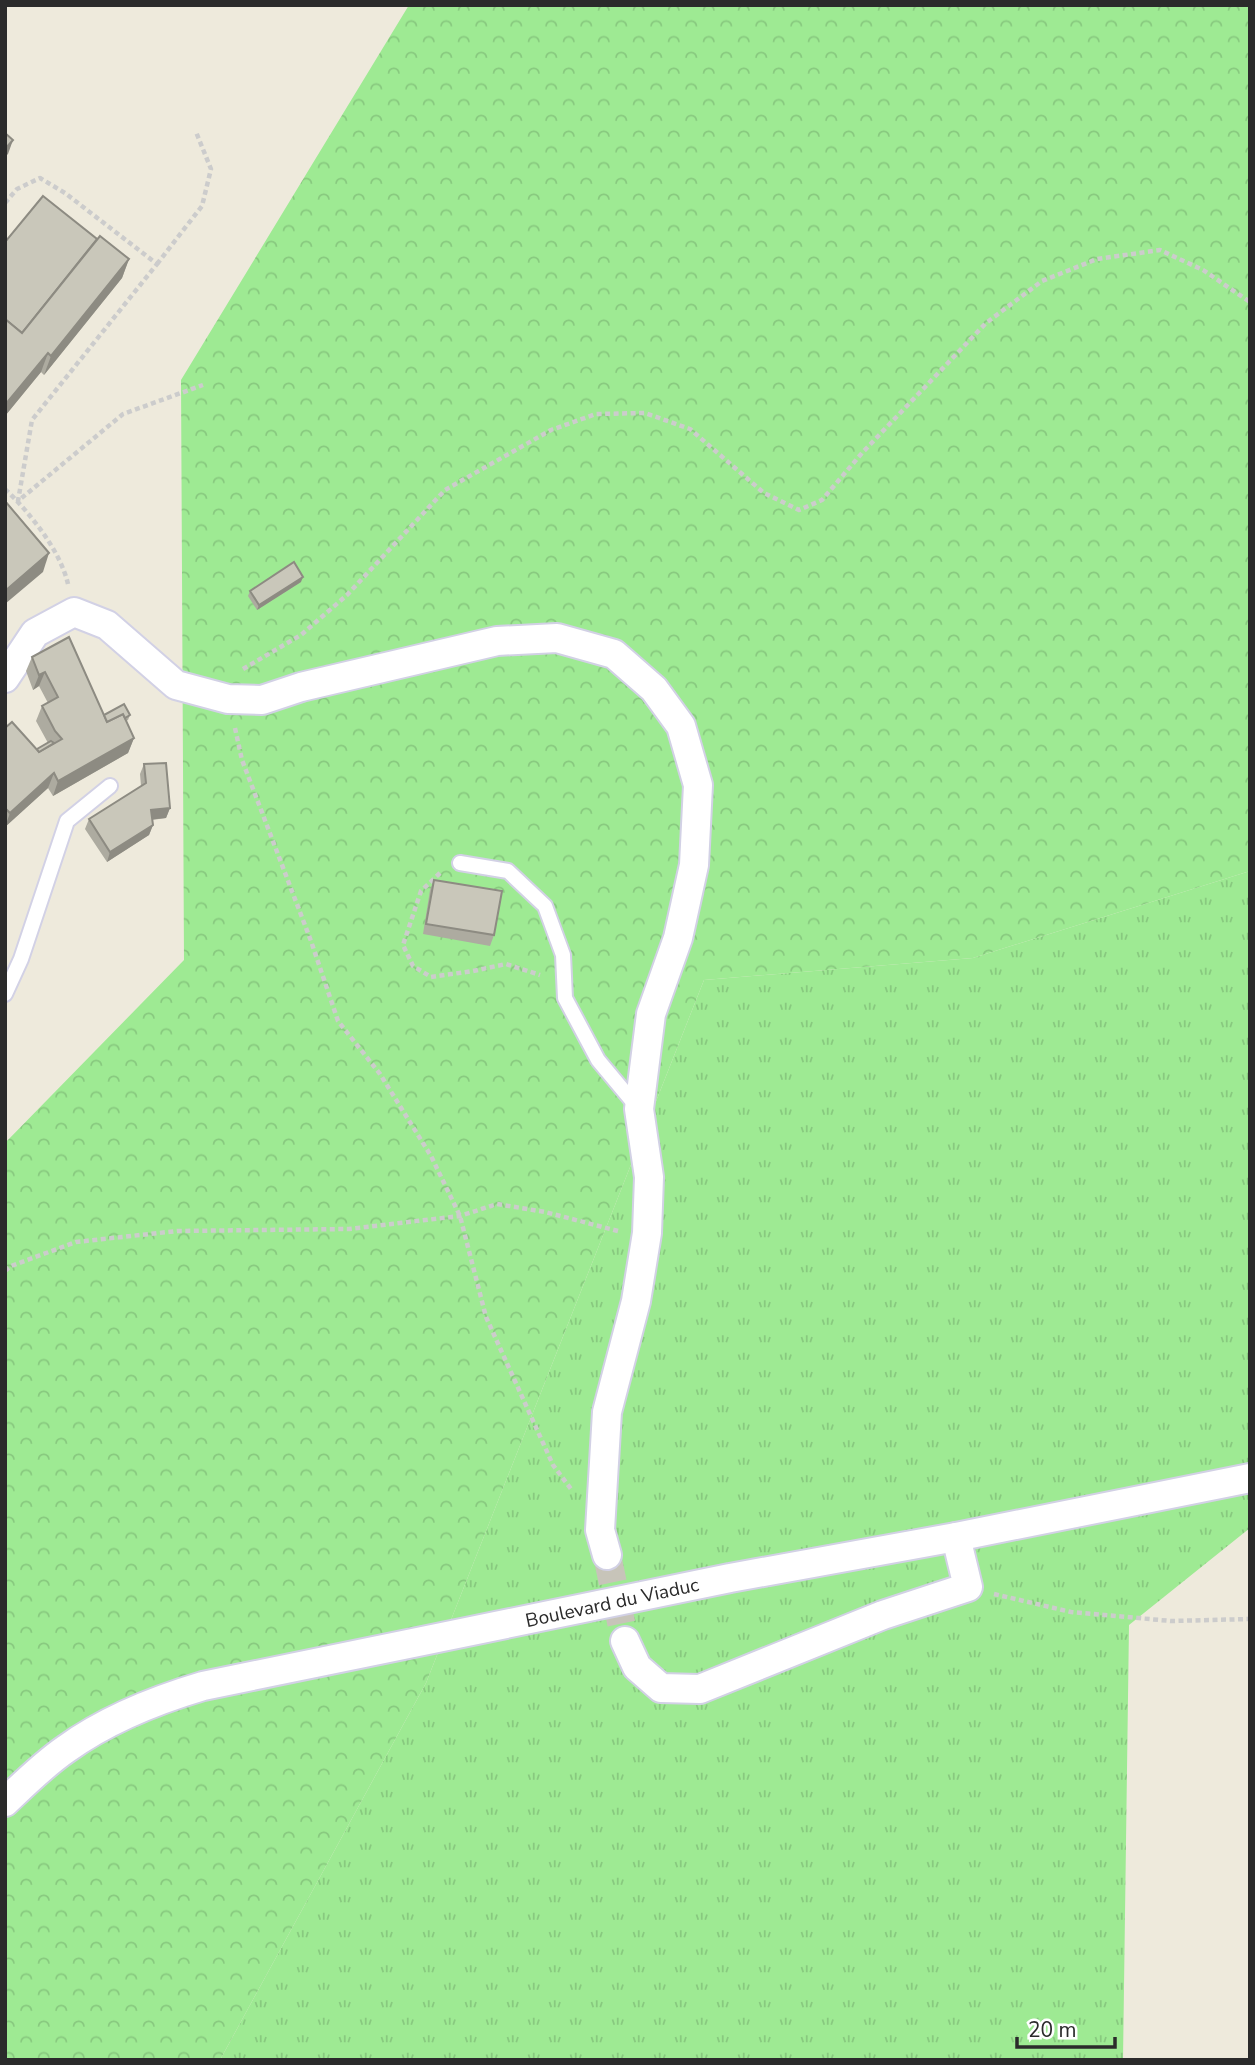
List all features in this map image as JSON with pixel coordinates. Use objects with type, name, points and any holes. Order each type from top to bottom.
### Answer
[{"type":"street","points":[[5,678],[35,633],[74,612],[107,625],[176,685],[228,699],[262,699],[301,687],[497,641],[557,638],[614,654],[654,689],[681,726],[698,785],[694,865],[678,938],[651,1014],[639,1109],[649,1177],[647,1233],[636,1301],[607,1412],[603,1542]]},
{"type":"street","name":"Boulevard du Viaduc","points":[[5,1802],[67,1748],[115,1721],[167,1697],[203,1686],[730,1578],[956,1537],[1250,1478]]},
{"type":"street","points":[[625,1641],[637,1667],[661,1688],[700,1689],[883,1615],[968,1587],[956,1537]]},
{"type":"lane","points":[[5,994],[21,958],[67,821],[110,786]]},
{"type":"lane","points":[[460,863],[508,871],[545,906],[563,956],[565,998],[598,1060],[639,1109]]},
{"type":"path","points":[[18,501],[32,420],[202,206],[211,169],[196,132]]},
{"type":"path","points":[[5,203],[17,189],[40,178],[65,192],[157,264]]},
{"type":"path","points":[[603,1542],[553,1465],[486,1317],[460,1216],[430,1156],[380,1074],[338,1021],[311,941],[242,760],[228,699],[232,679],[244,667],[301,635],[347,595],[445,490],[551,430],[596,414],[645,413],[690,429],[764,492],[799,510],[822,500],[862,453],[986,323],[1042,281],[1097,259],[1160,250],[1203,270],[1250,302]]},
{"type":"path","points":[[18,501],[123,414],[203,385]]},
{"type":"path","points":[[5,489],[39,527],[64,569],[74,612]]},
{"type":"path","points":[[460,863],[441,872],[421,891],[403,945],[413,966],[431,977],[506,964],[537,972],[565,998]]},
{"type":"path","points":[[5,1271],[11,1266],[76,1242],[177,1231],[349,1229],[460,1216],[497,1204],[545,1212],[611,1231],[647,1233]]},
{"type":"path","points":[[968,1587],[1070,1612],[1171,1621],[1250,1619]]},
{"type":"green space","points":[[409,5],[1250,5],[1250,871],[973,958],[704,980],[426,1683],[220,2060],[5,2060],[5,1143],[184,960],[181,380]]},
{"type":"green space","points":[[1250,871],[1250,1528],[1129,1625],[1123,2060],[220,2060],[426,1683],[704,980],[973,958]]},
{"type":"building","points":[[5,133],[13,140],[5,149]]},
{"type":"building","points":[[43,196],[97,239],[22,333],[5,319],[5,242]]},
{"type":"building","points":[[100,236],[129,259],[51,356],[48,353],[5,405],[5,319],[22,333]]},
{"type":"building","points":[[5,501],[49,553],[5,591]]},
{"type":"building","points":[[294,562],[303,577],[259,605],[250,591]]},
{"type":"building","points":[[69,637],[107,722],[123,714],[134,738],[58,781],[54,773],[10,813],[5,808],[5,728],[12,722],[39,752],[62,739],[42,706],[58,697],[45,672],[39,675],[32,657]]},
{"type":"building","points":[[124,704],[130,715],[125,718],[123,714],[107,722],[104,715]]},
{"type":"building","points":[[51,741],[54,743],[39,752],[37,749]]},
{"type":"building","points":[[166,763],[170,808],[151,810],[153,825],[110,852],[89,819],[146,783],[144,764]]},
{"type":"building","points":[[434,880],[502,891],[494,935],[426,924]]},
{"type":"tunnel","points":[[607,1555],[625,1641]]}]
